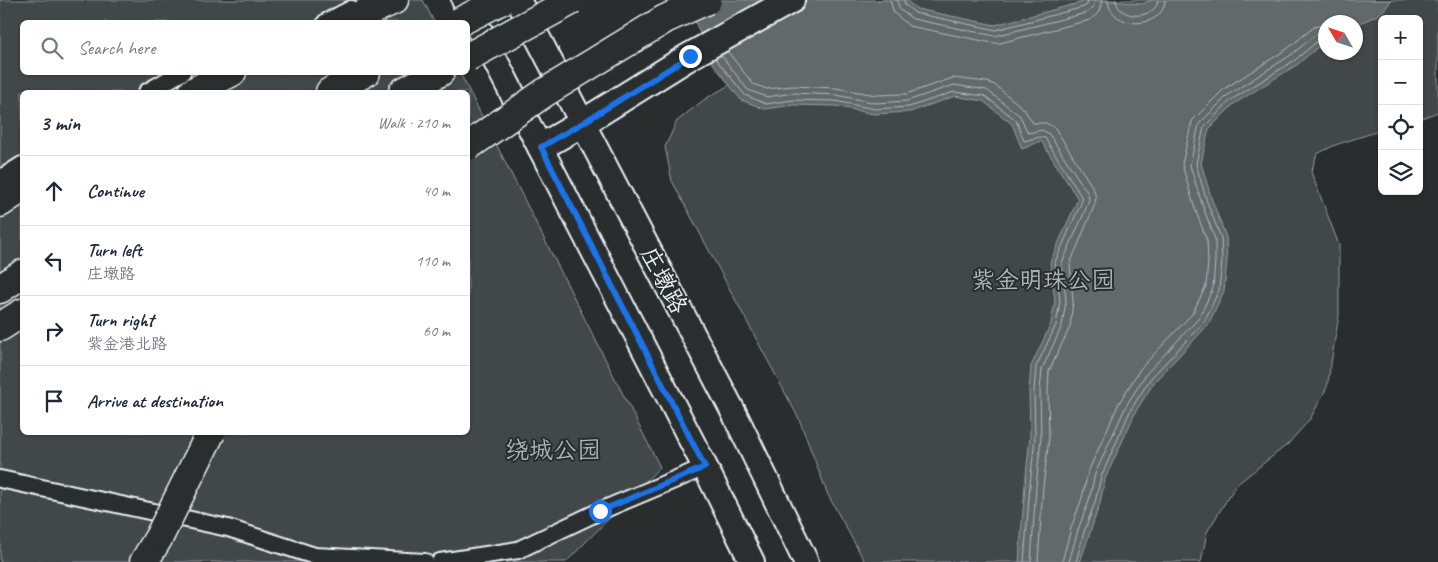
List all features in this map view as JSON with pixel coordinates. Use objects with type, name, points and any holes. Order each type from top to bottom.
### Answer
[{"type":"highway","points":[[350,20],[394,0]]},
{"type":"highway","points":[[463,20],[502,0]]},
{"type":"highway","points":[[470,56],[573,0]]},
{"type":"highway","points":[[470,145],[544,93],[657,24],[707,0]]},
{"type":"highway","points":[[197,90],[226,75]]},
{"type":"highway","points":[[334,90],[361,75]]},
{"type":"highway","points":[[407,90],[434,75]]},
{"type":"highway","points":[[0,203],[20,189]]},
{"type":"highway","points":[[0,289],[20,275]]},
{"type":"highway","points":[[0,327],[20,314]]},
{"type":"highway","points":[[144,562],[159,537],[210,435]]},
{"type":"main road","name":"庄墩路","points":[[464,0],[752,562]]},
{"type":"main road","name":"庄墩路","points":[[518,0],[581,124],[735,415],[806,562]]},
{"type":"main road","points":[[541,147],[690,56],[791,0]]},
{"type":"street","points":[[330,20],[368,0]]},
{"type":"street","points":[[150,90],[177,75]]},
{"type":"street","points":[[0,179],[20,167]]},
{"type":"street","points":[[440,562],[518,550],[600,511],[705,467]]},
{"type":"street","points":[[0,479],[228,528],[315,556],[425,562]]},
{"type":"green space","name":"绕城公园","points":[[0,0],[423,0],[433,20],[20,20],[20,75],[461,75],[469,90],[20,90],[20,435],[470,435],[470,93],[660,467],[566,562],[0,562]]},
{"type":"green space","name":"紫金明珠公园","points":[[878,0],[1438,0],[1438,112],[1423,118],[1423,15],[1378,15],[1378,131],[1335,145],[1317,154],[1311,172],[1339,245],[1339,315],[1327,387],[1310,419],[1288,444],[1236,485],[1207,532],[1201,562],[865,562],[828,495],[799,419],[672,181],[665,147],[677,121],[705,99]]},
{"type":"water","points":[[694,0],[906,0],[917,9],[995,25],[1087,1],[1142,4],[1152,0],[1391,0],[1380,13],[1363,21],[1363,15],[1318,15],[1318,47],[1298,64],[1234,104],[1209,129],[1201,163],[1226,237],[1227,261],[1224,291],[1208,325],[1155,381],[1136,411],[1105,479],[1100,503],[1080,562],[1019,562],[1030,437],[1029,391],[1031,366],[1051,324],[1055,301],[1050,262],[1078,199],[1041,141],[1022,149],[1012,124],[983,101],[955,96],[910,112],[874,114],[835,106],[793,105],[765,109],[741,100],[711,61],[693,16]]},
{"type":"route","points":[[600,511],[705,467],[541,147],[690,56]]}]
